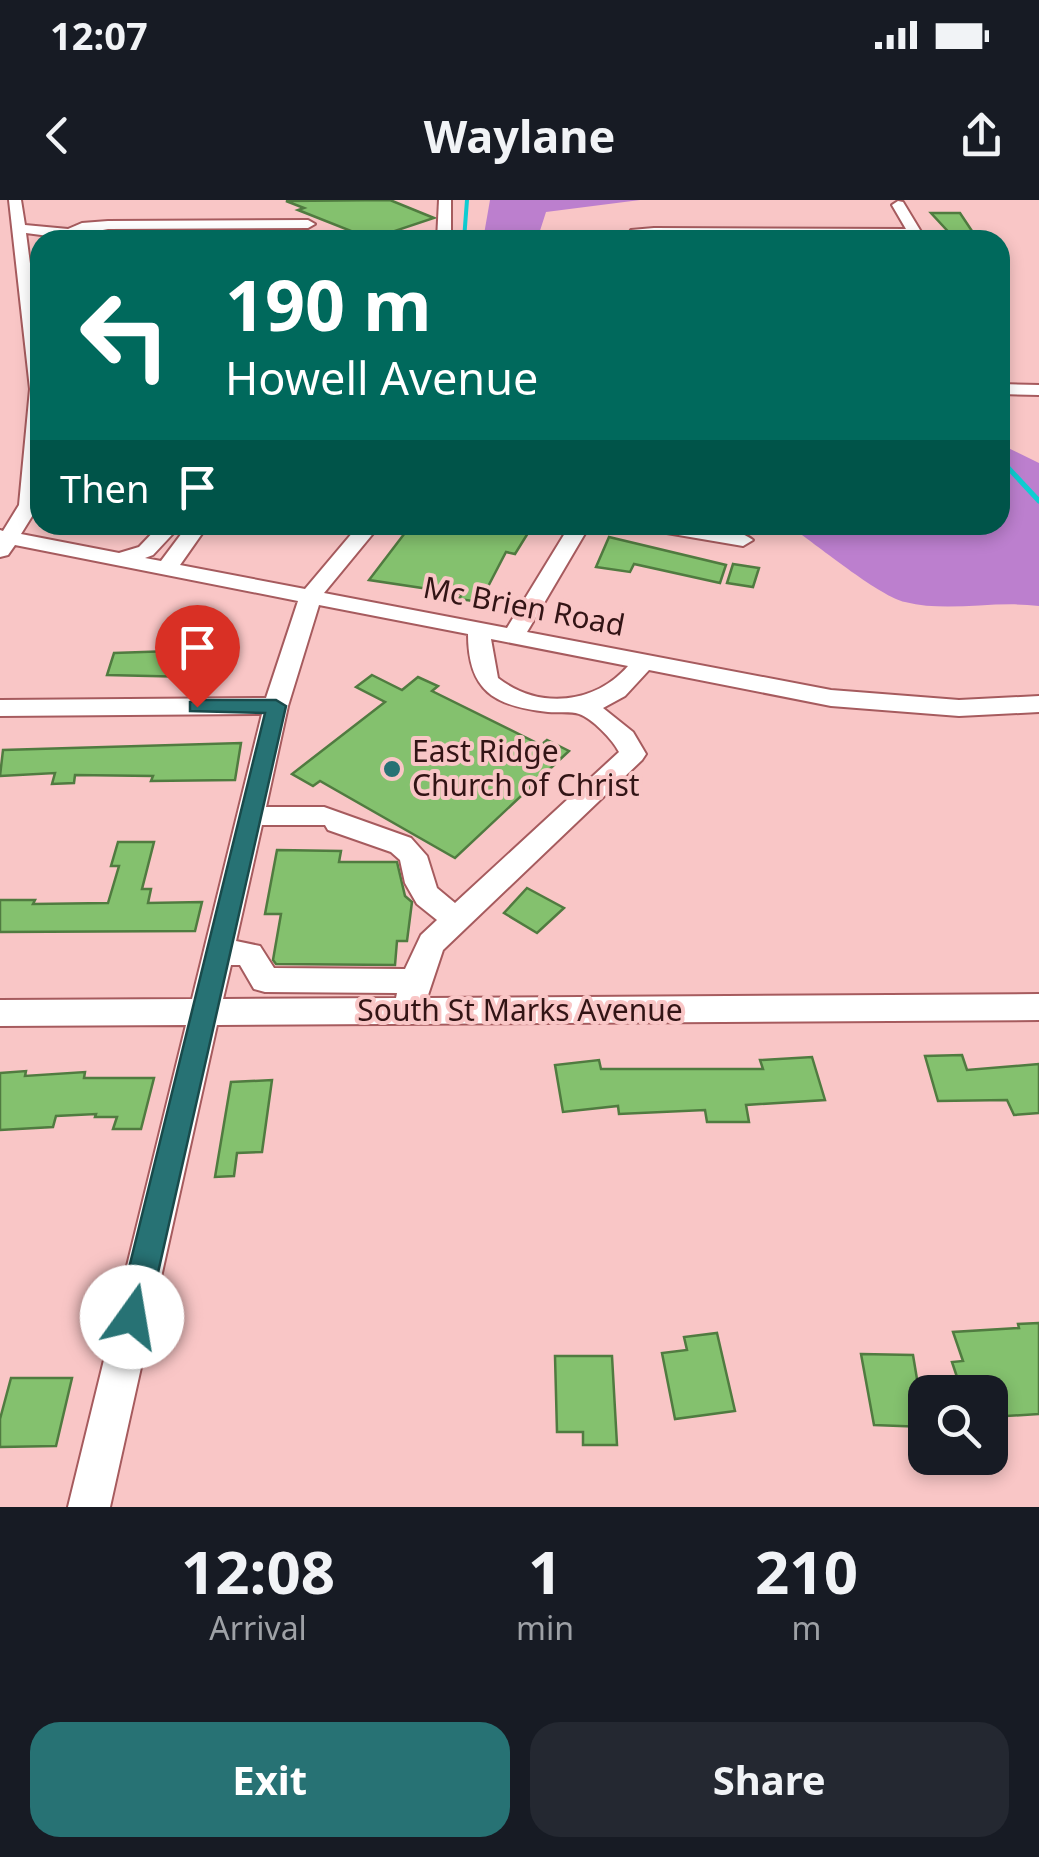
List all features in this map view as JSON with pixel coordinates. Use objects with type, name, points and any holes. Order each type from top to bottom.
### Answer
[{"type":"street","points":[[15,200],[30,292]]},
{"type":"street","points":[[444,230],[446,200]]},
{"type":"street","points":[[898,205],[913,230]]},
{"type":"street","points":[[272,208],[308,224]]},
{"type":"street","points":[[79,230],[148,219],[308,224]]},
{"type":"street","points":[[304,230],[308,224]]},
{"type":"street","points":[[18,228],[31,230]]},
{"type":"street","points":[[21,250],[30,244]]},
{"type":"street","points":[[1010,389],[1039,390]]},
{"type":"street","points":[[3,542],[29,505],[30,492]]},
{"type":"street","points":[[120,559],[146,551],[161,535]]},
{"type":"street","points":[[167,568],[191,535]]},
{"type":"street","points":[[89,1507],[276,706],[311,595],[362,535]]},
{"type":"street","points":[[513,636],[574,535]]},
{"type":"street","points":[[714,535],[744,540]]},
{"type":"street","name":"Mc Brien Road","points":[[3,542],[120,559],[831,698],[958,708],[1039,704]]},
{"type":"street","points":[[479,629],[481,666],[490,684],[532,704],[595,702],[625,686],[643,662]]},
{"type":"street","points":[[217,952],[249,954],[264,980],[412,996],[431,942],[634,754],[624,738],[582,704]]},
{"type":"street","points":[[0,708],[276,706]]},
{"type":"street","points":[[250,816],[330,820],[401,845],[413,856],[419,883],[427,896],[456,920]]},
{"type":"street","name":"South St Marks Avenue","points":[[0,1013],[202,1013],[412,996],[1039,1007]]},
{"type":"shaded area","points":[[490,200],[640,200],[546,212],[540,230],[485,230]]},
{"type":"shaded area","points":[[1010,449],[1039,463],[1039,606],[922,605],[894,598],[802,535],[1010,535]]},
{"type":"building","points":[[390,200],[434,218],[398,230],[348,230],[298,210],[304,208],[286,201]]},
{"type":"building","points":[[931,213],[960,213],[971,230],[947,230]]},
{"type":"building","points":[[403,535],[527,535],[515,554],[506,552],[480,602],[459,599],[462,594],[369,580]]},
{"type":"building","points":[[609,537],[726,565],[720,583],[634,564],[630,572],[596,567]]},
{"type":"building","points":[[733,564],[759,568],[753,587],[727,583]]},
{"type":"building","points":[[201,650],[193,677],[107,675],[114,653]]},
{"type":"building","name":"East Ridge Church of Christ","points":[[372,675],[402,690],[418,677],[438,686],[432,691],[541,745],[547,740],[569,751],[455,858],[320,781],[313,786],[292,774],[385,702],[356,687]]},
{"type":"building","points":[[241,743],[235,780],[151,781],[153,776],[75,775],[74,783],[52,784],[55,773],[0,776],[3,750]]},
{"type":"building","points":[[118,842],[154,842],[142,889],[151,889],[148,903],[202,902],[195,931],[0,932],[0,900],[35,900],[33,904],[108,903],[119,866],[111,866]]},
{"type":"building","points":[[277,850],[341,851],[339,862],[397,862],[405,896],[412,902],[407,941],[397,941],[395,965],[276,964],[273,960],[281,914],[265,914]]},
{"type":"building","points":[[527,888],[564,908],[537,933],[504,913]]},
{"type":"building","points":[[962,1055],[967,1070],[1039,1064],[1039,1113],[1014,1115],[1007,1100],[938,1101],[925,1056]]},
{"type":"building","points":[[812,1057],[825,1100],[746,1105],[749,1122],[707,1122],[705,1110],[619,1114],[618,1106],[563,1112],[555,1065],[599,1060],[601,1069],[763,1069],[760,1060]]},
{"type":"building","points":[[26,1071],[25,1076],[85,1072],[84,1078],[154,1078],[141,1129],[113,1129],[117,1117],[95,1117],[96,1114],[56,1116],[53,1127],[0,1130],[0,1073]]},
{"type":"building","points":[[272,1080],[262,1152],[237,1153],[234,1176],[215,1177],[231,1082]]},
{"type":"building","points":[[1039,1323],[1039,1414],[1008,1416],[1008,1375],[956,1375],[952,1362],[963,1361],[953,1332],[1019,1328],[1018,1324]]},
{"type":"building","points":[[717,1333],[735,1411],[675,1419],[662,1353],[687,1350],[684,1337]]},
{"type":"building","points":[[861,1354],[913,1355],[916,1375],[908,1375],[908,1426],[874,1425]]},
{"type":"building","points":[[555,1356],[612,1356],[617,1445],[583,1445],[583,1432],[557,1432]]},
{"type":"building","points":[[11,1378],[72,1378],[56,1446],[0,1447],[0,1419]]},
{"type":"waterway","points":[[465,230],[467,200]]},
{"type":"waterway","points":[[1010,470],[1039,501]]},
{"type":"place","name":"East Ridge Church of Christ","points":[[392,769]]},
{"type":"route","points":[[132,1317],[276,706],[197,707]]}]
